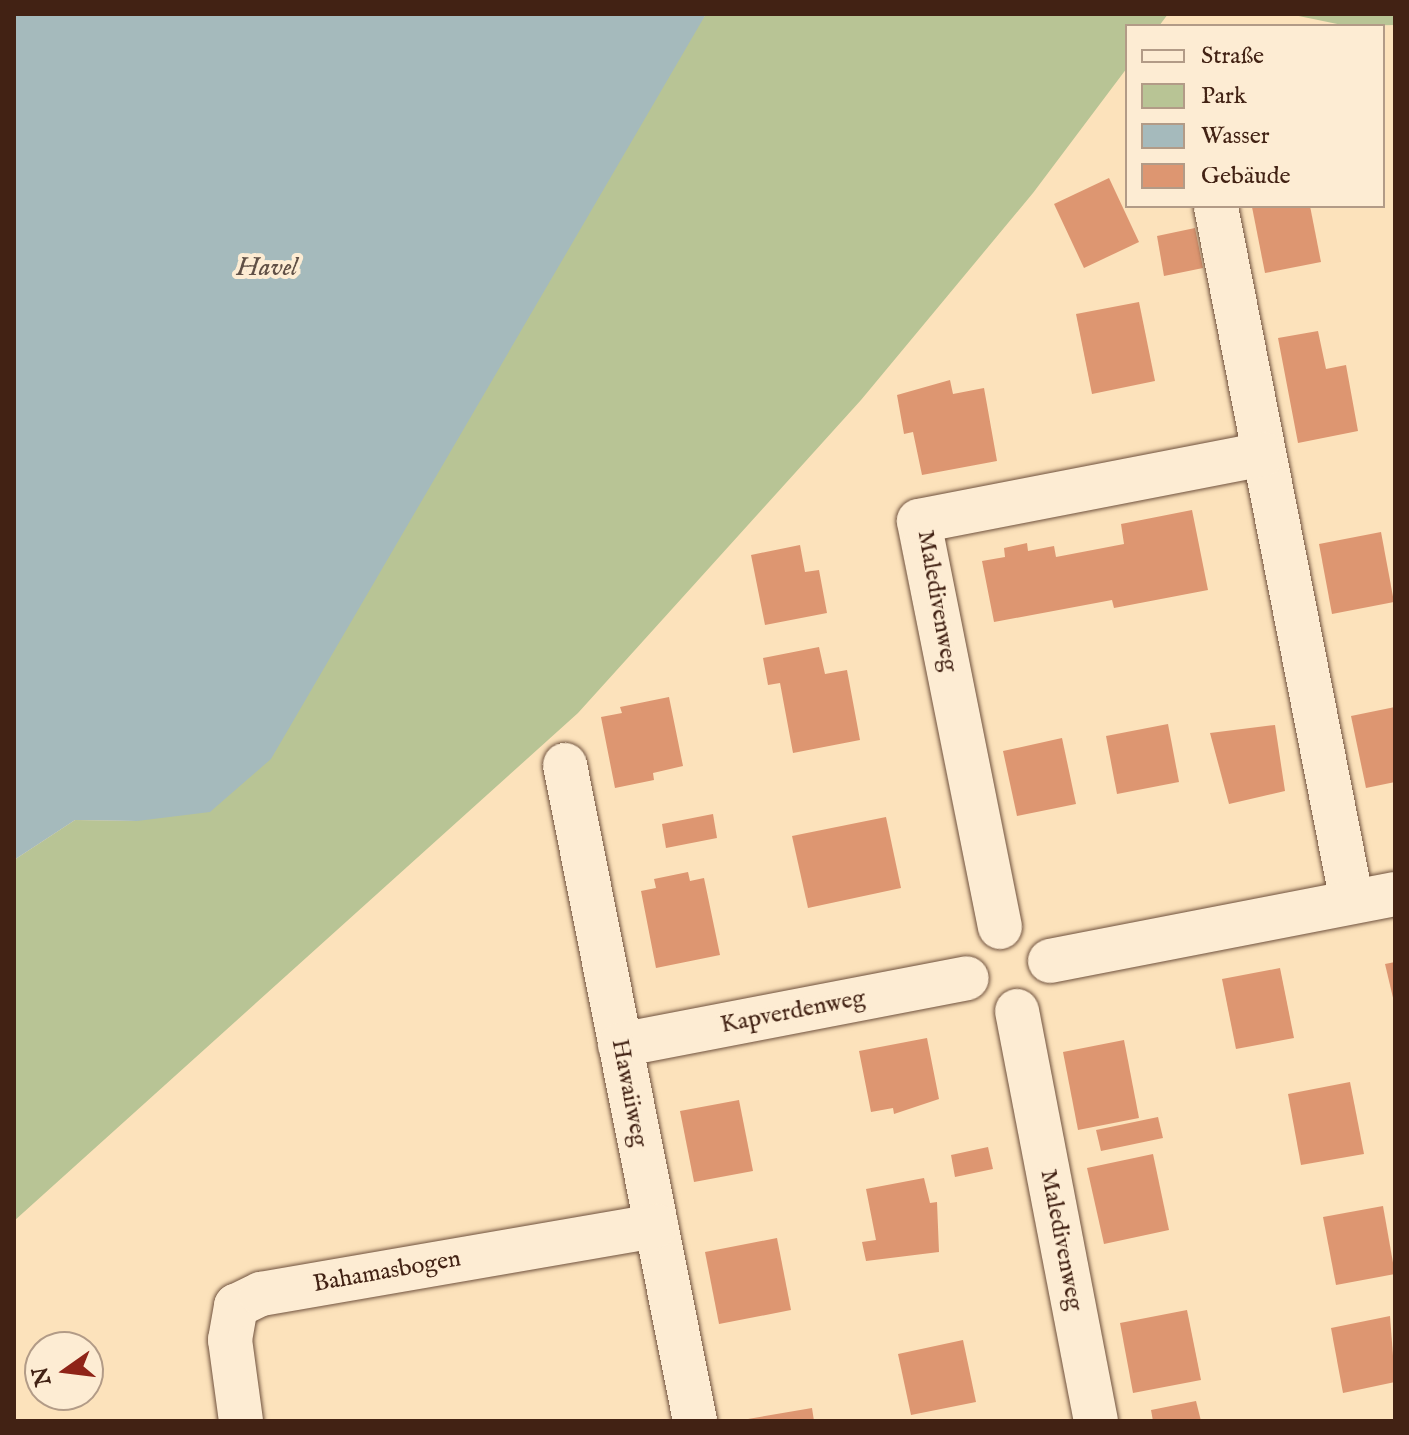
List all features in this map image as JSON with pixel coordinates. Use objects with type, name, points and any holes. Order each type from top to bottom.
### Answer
[{"type":"street","points":[[1216,208],[1352,902]]},
{"type":"street","name":"Maledivenweg","points":[[1000,927],[919,521],[1264,454]]},
{"type":"street","name":"Hawaiiweg","points":[[565,765],[695,1421]]},
{"type":"street","points":[[1050,961],[1395,894]]},
{"type":"street","points":[[1000,927],[1033,934],[1050,961],[1044,993],[1017,1011],[985,1005],[967,978],[974,945],[1000,927]]},
{"type":"street","name":"Kapverdenweg","points":[[620,1045],[967,978]]},
{"type":"street","name":"Maledivenweg","points":[[1017,1011],[1096,1421]]},
{"type":"street","name":"Bahamasbogen","points":[[241,1421],[230,1340],[236,1306],[261,1294],[656,1226]]},
{"type":"green space","points":[[706,14],[1168,14],[1160,24],[1125,24],[1125,71],[1033,193],[861,400],[578,713],[14,1221],[14,860],[75,820],[137,821]]},
{"type":"green space","points":[[1289,14],[1395,14],[1395,25],[1337,24]]},
{"type":"water","name":"Havel","points":[[14,14],[706,14],[271,759],[210,812],[137,821],[75,820],[14,860]]},
{"type":"building","points":[[1109,178],[1139,242],[1084,268],[1054,204]]},
{"type":"building","points":[[1252,208],[1310,208],[1321,262],[1265,273]]},
{"type":"building","points":[[1195,228],[1203,268],[1164,276],[1157,236]]},
{"type":"building","points":[[1139,302],[1155,381],[1092,394],[1076,314]]},
{"type":"building","points":[[1318,331],[1326,369],[1346,365],[1358,431],[1298,443],[1278,338]]},
{"type":"building","points":[[950,380],[953,394],[984,388],[997,461],[922,475],[913,432],[904,434],[897,395]]},
{"type":"building","points":[[1192,510],[1208,590],[1114,608],[1112,600],[994,622],[982,561],[1005,557],[1004,548],[1027,543],[1028,551],[1054,546],[1056,557],[1124,544],[1121,524]]},
{"type":"building","points":[[1381,532],[1394,602],[1332,614],[1319,544]]},
{"type":"building","points":[[800,545],[805,572],[819,570],[827,613],[765,625],[751,555]]},
{"type":"building","points":[[819,647],[825,674],[847,670],[860,740],[793,753],[780,683],[768,685],[763,658]]},
{"type":"building","points":[[669,697],[683,766],[653,773],[654,780],[615,788],[601,717],[622,713],[620,707]]},
{"type":"building","points":[[1395,707],[1395,782],[1366,788],[1351,716]]},
{"type":"building","points":[[1168,724],[1179,782],[1117,794],[1106,736]]},
{"type":"building","points":[[1275,725],[1285,791],[1229,804],[1210,733]]},
{"type":"building","points":[[1062,738],[1076,804],[1017,816],[1003,751]]},
{"type":"building","points":[[713,814],[717,838],[666,848],[662,824]]},
{"type":"building","points":[[886,817],[901,888],[808,908],[792,836]]},
{"type":"building","points":[[688,872],[690,881],[704,878],[720,955],[656,968],[641,891],[656,888],[654,879]]},
{"type":"building","points":[[1395,962],[1395,1002],[1394,1002],[1385,964]]},
{"type":"building","points":[[1280,968],[1294,1038],[1236,1049],[1222,979]]},
{"type":"building","points":[[927,1038],[939,1099],[894,1114],[893,1108],[871,1112],[859,1051]]},
{"type":"building","points":[[1124,1040],[1139,1118],[1078,1130],[1063,1052]]},
{"type":"building","points":[[1350,1082],[1364,1154],[1301,1165],[1288,1094]]},
{"type":"building","points":[[739,1100],[753,1171],[694,1182],[680,1111]]},
{"type":"building","points":[[1158,1117],[1163,1138],[1101,1151],[1096,1130]]},
{"type":"building","points":[[988,1147],[993,1169],[955,1177],[951,1155]]},
{"type":"building","points":[[1153,1154],[1169,1230],[1104,1244],[1087,1168]]},
{"type":"building","points":[[924,1178],[930,1203],[937,1202],[939,1252],[866,1261],[862,1242],[876,1240],[866,1189]]},
{"type":"building","points":[[1383,1206],[1395,1274],[1336,1285],[1323,1217]]},
{"type":"building","points":[[777,1238],[791,1310],[719,1324],[705,1252]]},
{"type":"building","points":[[1187,1310],[1201,1380],[1133,1393],[1120,1323]]},
{"type":"building","points":[[1390,1316],[1395,1382],[1343,1393],[1331,1328]]},
{"type":"building","points":[[963,1340],[976,1402],[911,1415],[898,1354]]},
{"type":"building","points":[[1196,1401],[1201,1421],[1153,1421],[1151,1410]]},
{"type":"building","points":[[812,1408],[814,1421],[748,1421],[748,1419]]}]
